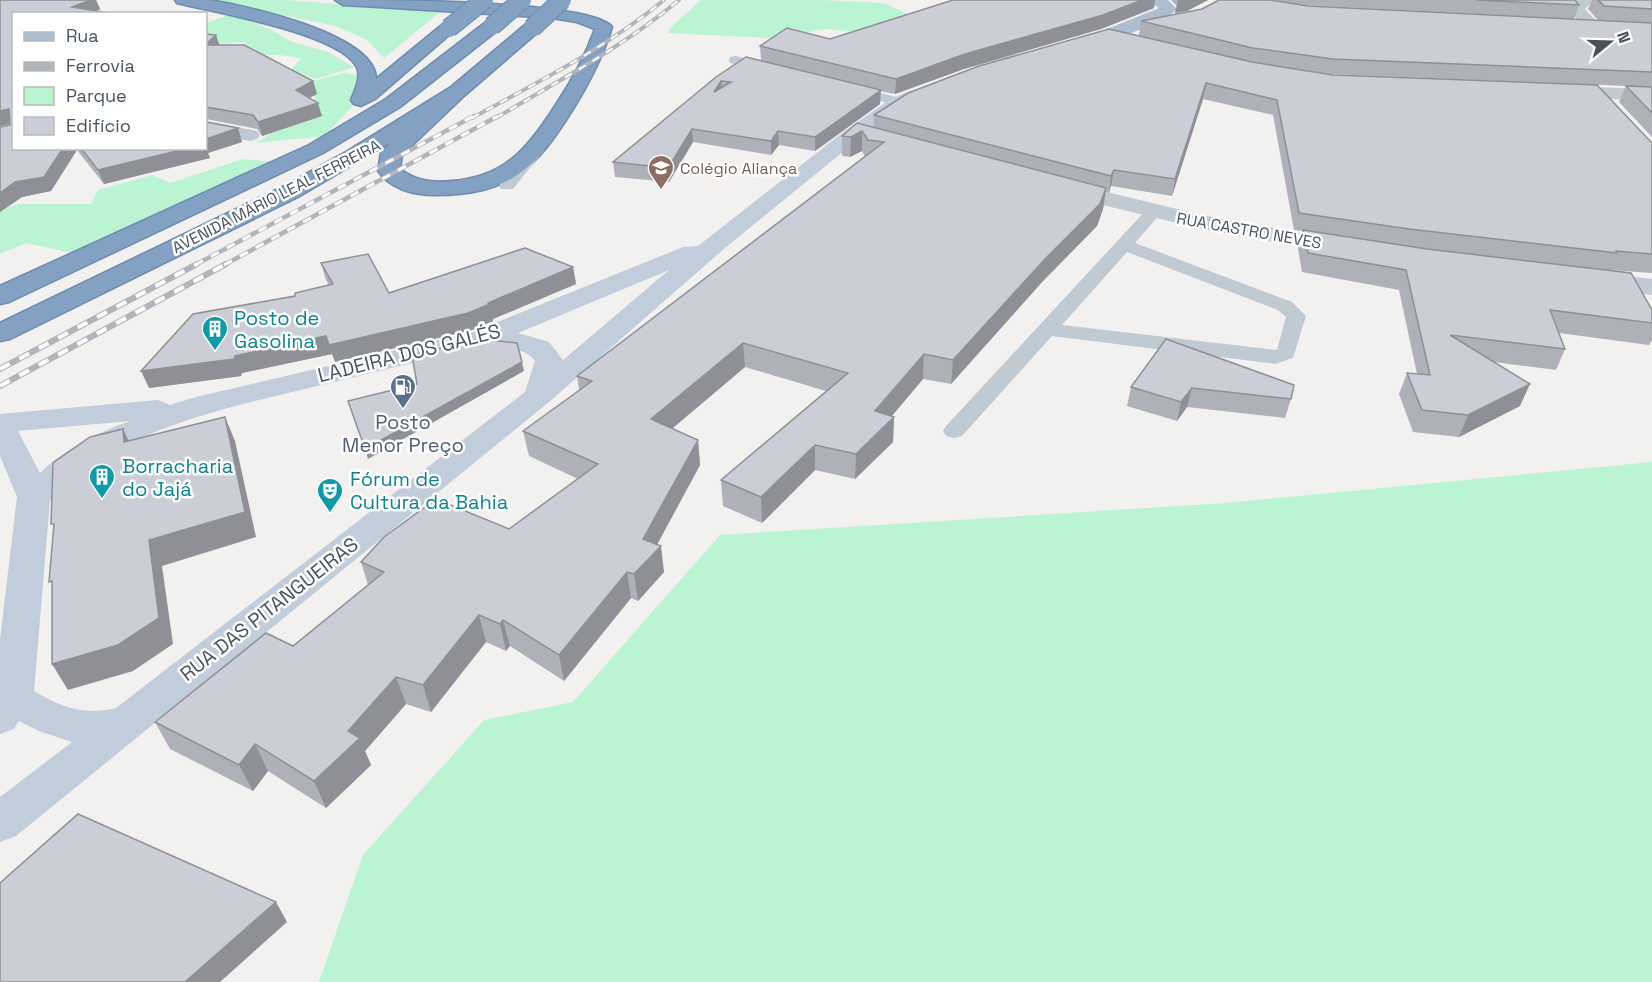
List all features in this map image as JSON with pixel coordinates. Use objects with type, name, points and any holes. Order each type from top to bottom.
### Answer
[{"type":"highway","points":[[183,0],[330,38],[349,49],[363,61],[368,82],[361,100]]},
{"type":"highway","points":[[343,0],[536,13],[582,18],[604,27],[586,73],[537,149],[500,177],[478,184],[456,188],[406,185],[389,171],[392,153],[458,91]]},
{"type":"highway","points":[[236,187],[361,100],[484,0]]},
{"type":"highway","name":"AVENIDA MÁRIO LEAL FERREIRA","points":[[0,296],[316,149],[367,119],[429,77],[522,0]]},
{"type":"highway","name":"AVENIDA MÁRIO LEAL FERREIRA","points":[[0,333],[300,187],[364,152],[458,91],[562,0]]},
{"type":"main road","points":[[1108,35],[1169,9],[1155,0]]},
{"type":"main road","points":[[1086,41],[1185,19]]},
{"type":"main road","points":[[1570,25],[1599,27]]},
{"type":"main road","name":"LADEIRA DOS GALÉS","points":[[539,396],[716,243],[853,134],[899,102],[935,87]]},
{"type":"main road","name":"LADEIRA DOS GALÉS","points":[[196,406],[482,338],[716,243]]},
{"type":"main road","points":[[482,338],[534,345],[547,355],[549,360],[539,396]]},
{"type":"main road","name":"RUA DAS PITANGUEIRAS","points":[[0,823],[539,396]]},
{"type":"main road","points":[[127,721],[99,728],[75,728],[6,708],[34,497],[0,425],[196,406]]},
{"type":"main road","points":[[34,497],[58,473],[98,447],[133,430],[196,406]]},
{"type":"street","points":[[1586,0],[1579,3],[1578,10],[1599,27]]},
{"type":"street","points":[[1108,35],[1142,44]]},
{"type":"street","points":[[1540,91],[1652,95]]},
{"type":"street","points":[[1598,93],[1614,110]]},
{"type":"street","points":[[207,127],[250,135]]},
{"type":"street","points":[[853,134],[876,140]]},
{"type":"street","name":"RUA CASTRO NEVES","points":[[1038,182],[1153,213],[1372,252]]},
{"type":"street","points":[[1570,278],[1652,287]]},
{"type":"lane","points":[[735,60],[790,74]]},
{"type":"lane","points":[[835,85],[899,102]]},
{"type":"lane","points":[[507,186],[537,149]]},
{"type":"lane","points":[[954,431],[1153,213]]},
{"type":"lane","points":[[1047,329],[1275,358],[1286,354],[1296,316],[1294,312],[1285,306],[1124,245]]},
{"type":"green space","points":[[208,0],[286,0],[440,12],[384,58],[367,40],[336,26]]},
{"type":"green space","points":[[701,0],[822,0],[884,3],[914,17],[890,38],[829,29],[820,29],[790,39],[669,33],[670,28]]},
{"type":"green space","points":[[231,14],[272,30],[292,42],[328,52],[354,67],[316,79],[291,70],[301,58],[279,55],[227,55],[247,42],[207,44],[211,35],[207,33],[207,23]]},
{"type":"green space","points":[[345,73],[357,75],[361,92],[352,107],[324,136],[257,143],[310,107],[315,99],[313,81]]},
{"type":"green space","points":[[243,159],[274,162],[152,228],[72,253],[26,243],[0,254],[0,210],[18,204],[91,204],[98,190],[152,175],[170,183]]},
{"type":"green space","points":[[1652,462],[1652,982],[319,982],[363,855],[484,720],[573,702],[720,535],[1226,503]]},
{"type":"building","points":[[0,0],[91,0],[72,7],[103,12],[12,12],[12,150],[62,150],[44,177],[15,182],[0,193],[0,127],[10,125],[9,109],[0,111]]},
{"type":"building","points":[[953,0],[1142,0],[1103,15],[965,54],[896,79],[760,46],[787,28],[830,39]]},
{"type":"building","points":[[1219,0],[1270,0],[1308,6],[1652,23],[1652,72],[1333,59],[1253,48],[1141,21],[1202,9]]},
{"type":"building","points":[[1476,0],[1575,0],[1579,5]]},
{"type":"building","points":[[1598,0],[1652,0],[1652,9],[1604,6]]},
{"type":"building","points":[[1109,29],[1252,62],[1333,75],[1597,85],[1652,143],[1652,254],[1616,251],[1617,253],[1409,229],[1299,213],[1277,100],[1206,83],[1175,179],[1114,170],[1111,176],[874,115],[908,93],[979,66]]},
{"type":"building","points":[[207,34],[216,35],[207,43]]},
{"type":"building","points":[[207,45],[244,45],[313,81],[296,90],[318,103],[258,122],[253,115],[207,107]]},
{"type":"building","points":[[746,57],[881,90],[815,137],[778,131],[771,141],[692,129],[668,168],[613,162],[716,77]],"holes":[[[721,81],[731,82],[714,92]]]},
{"type":"building","points":[[1626,86],[1652,87],[1652,113]]},
{"type":"building","points":[[207,122],[238,128],[207,139]]},
{"type":"building","points":[[857,123],[1106,188],[1100,204],[1045,259],[953,360],[924,354],[875,411],[894,417],[856,454],[815,445],[761,497],[721,480],[848,373],[743,343],[651,419],[698,440],[643,539],[661,546],[634,574],[627,572],[559,655],[503,620],[500,624],[479,615],[423,685],[396,677],[348,731],[360,738],[314,781],[255,744],[239,765],[155,722],[266,633],[293,646],[384,572],[361,562],[384,537],[436,499],[509,529],[598,464],[523,431],[592,381],[577,376],[884,142],[868,140],[862,131],[851,137],[842,136]]},
{"type":"building","points":[[83,150],[181,150],[98,170]]},
{"type":"building","points":[[1303,230],[1427,249],[1631,273],[1652,310],[1652,323],[1550,310],[1565,349],[1450,335],[1530,384],[1468,415],[1422,410],[1407,373],[1430,375],[1406,270],[1308,253]]},
{"type":"building","points":[[525,248],[573,267],[468,313],[329,345],[326,336],[235,356],[234,359],[141,371],[193,314],[295,296],[295,293],[333,284],[321,263],[368,254],[389,293]]},
{"type":"building","points":[[479,339],[517,343],[522,362],[365,449],[348,401],[417,384],[412,355]]},
{"type":"building","points":[[1166,339],[1294,385],[1291,399],[1192,388],[1181,402],[1131,387]]},
{"type":"building","points":[[225,417],[245,512],[149,540],[159,618],[118,645],[52,664],[52,581],[49,582],[54,524],[51,524],[53,463],[90,437],[123,429],[124,442]]},
{"type":"building","points":[[78,814],[276,902],[185,982],[0,982],[0,883]]},
{"type":"railway","points":[[472,118],[595,49],[664,0]]},
{"type":"railway","points":[[496,118],[613,48],[679,0]]},
{"type":"railway","points":[[195,265],[474,116]]},
{"type":"railway","points":[[224,265],[498,116]]},
{"type":"railway","points":[[0,369],[197,264]]},
{"type":"railway","points":[[0,386],[226,264]]},
{"type":"place","name":"Colégio Aliança","points":[[661,191]]},
{"type":"place","name":"Posto de Gasolina","points":[[215,352]]},
{"type":"place","name":"Posto Menor Preço","points":[[403,410]]},
{"type":"place","name":"Borracharia do Jajá","points":[[102,500]]},
{"type":"place","name":"Fórum de Cultura da Bahia","points":[[330,514]]}]
